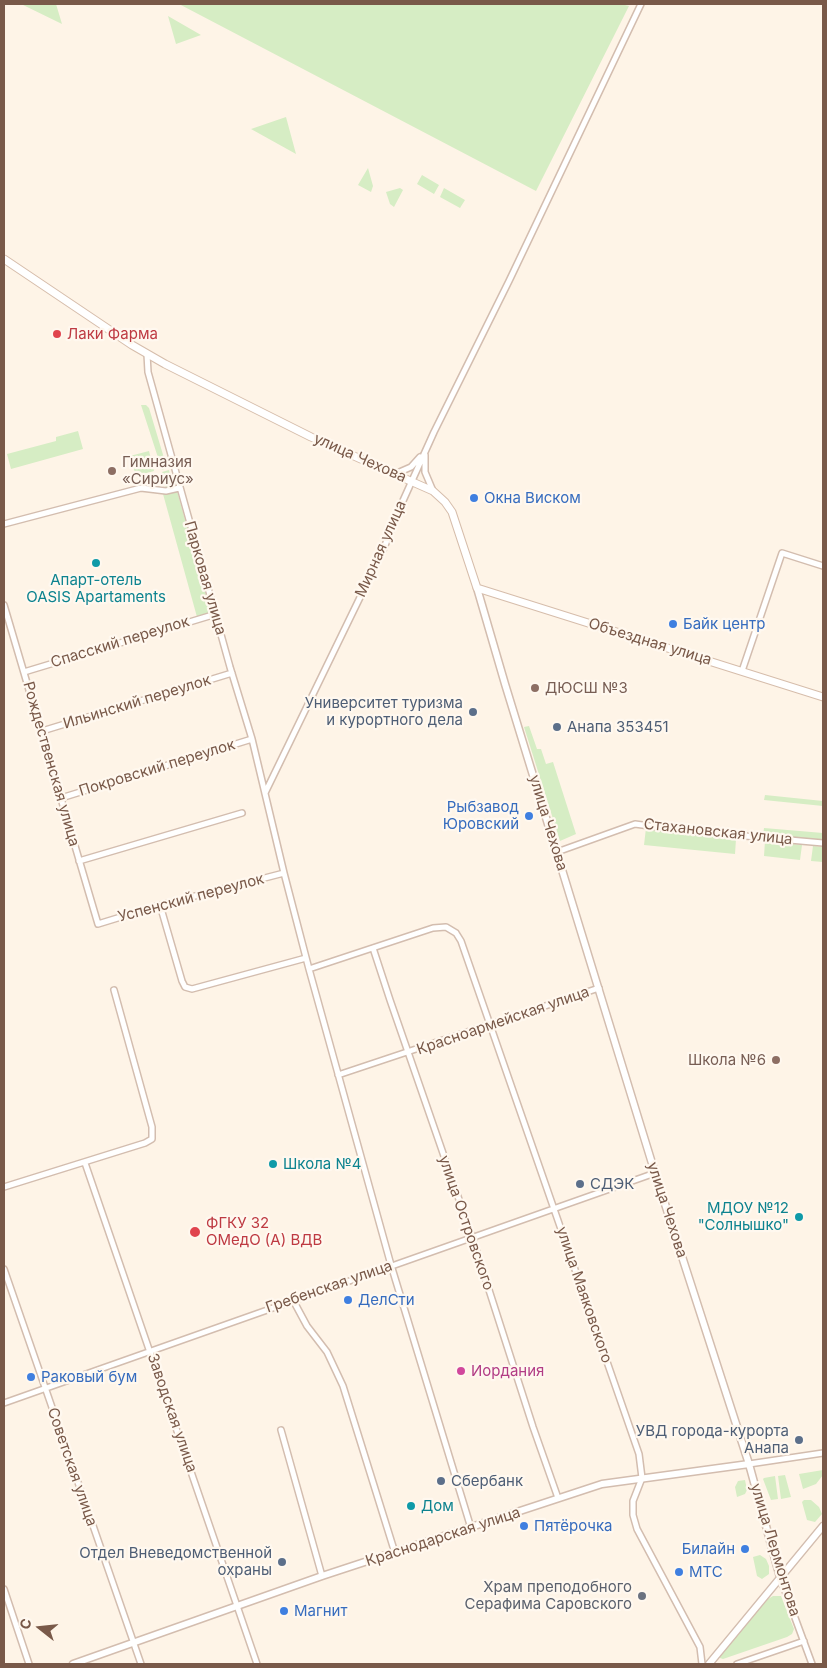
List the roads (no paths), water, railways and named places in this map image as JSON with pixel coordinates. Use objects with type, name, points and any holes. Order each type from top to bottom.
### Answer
[{"type":"main road","points":[[4,259],[147,354]]},
{"type":"main road","name":"улица Чехова","points":[[147,354],[311,436],[433,490],[452,512],[477,588]]},
{"type":"main road","name":"Объездная улица","points":[[477,588],[823,697]]},
{"type":"street","name":"Мирная улица","points":[[265,792],[384,548],[425,451],[642,4]]},
{"type":"street","name":"Парковая улица","points":[[147,354],[148,372],[179,488],[252,740],[284,874],[338,1075],[391,1266],[471,1528]]},
{"type":"street","points":[[395,474],[411,467],[425,451]]},
{"type":"street","points":[[425,451],[425,472],[433,490]]},
{"type":"street","points":[[4,524],[141,488],[166,491],[179,488]]},
{"type":"street","points":[[742,671],[782,553],[823,566]]},
{"type":"street","name":"улица Чехова","points":[[477,588],[655,1174],[749,1464]]},
{"type":"street","name":"Рождественская улица","points":[[4,605],[98,924]]},
{"type":"street","name":"Спасский переулок","points":[[24,672],[216,614]]},
{"type":"street","name":"Ильинский переулок","points":[[42,731],[232,673]]},
{"type":"street","name":"Покровский переулок","points":[[61,798],[252,740]]},
{"type":"street","points":[[79,860],[242,813]]},
{"type":"street","name":"Стахановская улица","points":[[557,852],[635,824],[679,830],[823,843]]},
{"type":"street","name":"Успенский переулок","points":[[98,924],[160,905],[284,874]]},
{"type":"street","points":[[160,905],[182,981],[186,987],[192,989],[306,958]]},
{"type":"street","name":"улица Маяковского","points":[[373,948],[433,928],[446,927],[456,933],[461,941],[639,1454],[642,1478],[633,1501],[633,1515],[637,1529],[700,1647],[702,1664]]},
{"type":"street","points":[[309,969],[373,948]]},
{"type":"street","name":"улица Островского","points":[[373,948],[472,1237],[533,1427],[558,1498]]},
{"type":"street","name":"Красноармейская улица","points":[[338,1075],[599,988]]},
{"type":"street","points":[[4,1188],[85,1163],[152,1139],[152,1127],[114,990]]},
{"type":"street","name":"Заводская улица","points":[[85,1163],[257,1664]]},
{"type":"street","name":"Гребенская улица","points":[[4,1403],[655,1174]]},
{"type":"street","name":"Советская улица","points":[[4,1269],[44,1389],[141,1664]]},
{"type":"street","points":[[293,1300],[307,1326],[327,1352],[343,1386],[395,1553]]},
{"type":"street","points":[[281,1430],[322,1576]]},
{"type":"street","name":"Краснодарская улица","points":[[73,1664],[322,1576],[602,1484],[823,1453]]},
{"type":"street","name":"улица Лермонтова","points":[[749,1464],[780,1578],[812,1664]]},
{"type":"street","points":[[709,1664],[823,1526]]},
{"type":"street","points":[[4,1589],[29,1664]]},
{"type":"street","points":[[737,1664],[804,1640]]},
{"type":"place","name":"Лаки Фарма","points":[[57,334]]},
{"type":"place","name":"Гимназия «Сириус»","points":[[112,471]]},
{"type":"place","name":"Окна Виском","points":[[474,498]]},
{"type":"place","name":"Апарт-отель OASIS Apartaments","points":[[96,563]]},
{"type":"place","name":"Байк центр","points":[[673,624]]},
{"type":"place","name":"ДЮСШ №3","points":[[535,688]]},
{"type":"place","name":"Университет туризма и курортного дела","points":[[473,712]]},
{"type":"place","name":"Анапа 353451","points":[[557,727]]},
{"type":"place","name":"Рыбзавод Юровский","points":[[529,816]]},
{"type":"place","name":"Школа №6","points":[[776,1060]]},
{"type":"place","name":"Школа №4","points":[[273,1164]]},
{"type":"place","name":"СДЭК","points":[[580,1184]]},
{"type":"place","name":"МДОУ №12 \"Солнышко\"","points":[[799,1217]]},
{"type":"place","name":"ФГКУ 32 ОМедО (А) ВДВ","points":[[195,1232]]},
{"type":"place","name":"ДелСти","points":[[348,1300]]},
{"type":"place","name":"Иордания","points":[[461,1371]]},
{"type":"place","name":"Раковый бум","points":[[31,1377]]},
{"type":"place","name":"УВД города-курорта Анапа","points":[[799,1440]]},
{"type":"place","name":"Сбербанк","points":[[441,1481]]},
{"type":"place","name":"Дом","points":[[411,1506]]},
{"type":"place","name":"Пятёрочка","points":[[524,1526]]},
{"type":"place","name":"Билайн","points":[[745,1549]]},
{"type":"place","name":"Отдел Вневедомственной охраны","points":[[282,1562]]},
{"type":"place","name":"МТС","points":[[679,1572]]},
{"type":"place","name":"Храм преподобного Серафима Саровского","points":[[642,1596]]},
{"type":"place","name":"Магнит","points":[[284,1611]]}]
